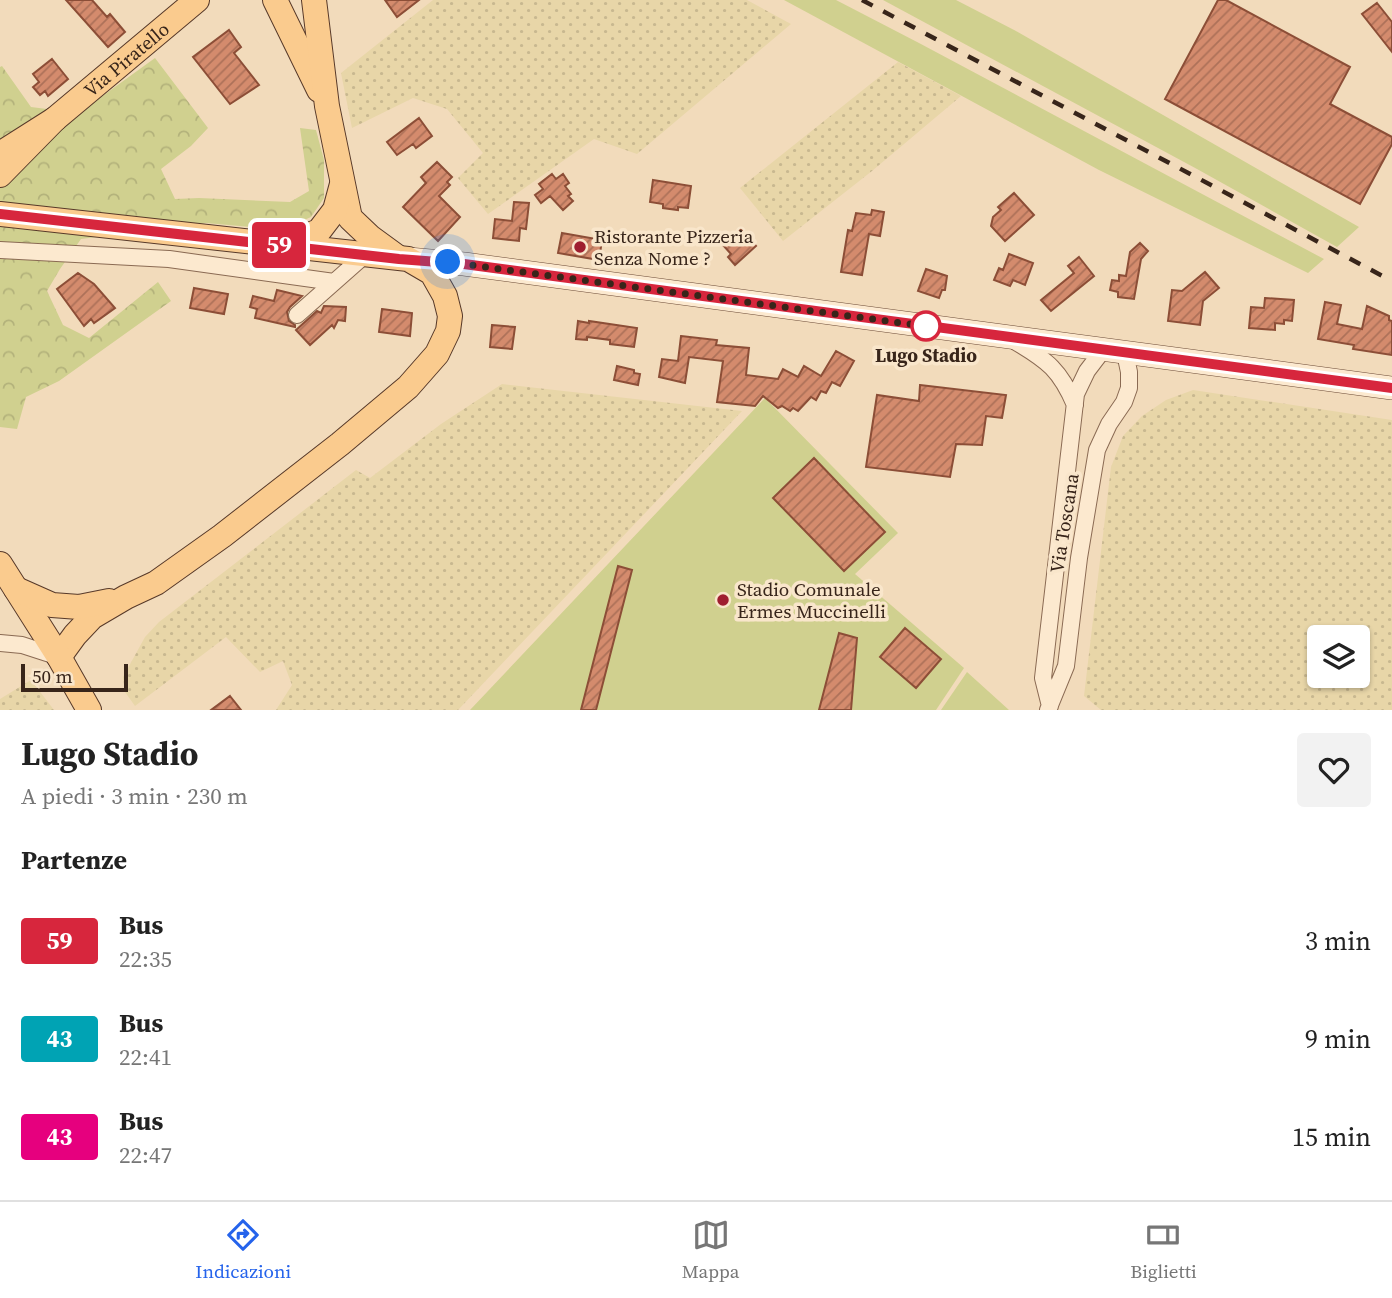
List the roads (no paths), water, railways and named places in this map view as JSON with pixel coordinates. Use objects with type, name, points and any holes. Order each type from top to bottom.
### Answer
[{"type":"main road","name":"Via Piratello","points":[[0,175],[55,118],[197,0]]},
{"type":"main road","points":[[59,657],[92,617],[156,583],[222,536],[340,444],[408,387],[437,354],[448,331],[450,316],[445,296],[432,273],[370,237],[350,218],[327,106],[314,0]]},
{"type":"main road","points":[[273,5],[327,106]]},
{"type":"main road","name":"Via Piratello","points":[[0,154],[55,118]]},
{"type":"main road","points":[[283,245],[319,231],[335,210],[342,184]]},
{"type":"main road","points":[[0,214],[404,259]]},
{"type":"main road","points":[[0,564],[89,710]]},
{"type":"main road","points":[[16,589],[52,605],[79,607],[127,597]]},
{"type":"street","points":[[0,250],[169,259],[334,282]]},
{"type":"street","points":[[297,315],[366,254]]},
{"type":"street","points":[[404,259],[478,265],[1392,388]]},
{"type":"street","points":[[1009,337],[1042,357],[1058,373],[1075,405]]},
{"type":"street","name":"Via Toscana","points":[[1114,351],[1129,372],[1129,388],[1097,450],[1079,558],[1066,666],[1051,709],[1043,678],[1076,394],[1087,371],[1114,351]]},
{"type":"street","points":[[0,643],[22,645],[59,657]]},
{"type":"railway","points":[[862,0],[1392,281]]},
{"type":"place","name":"Ristorante Pizzeria Senza Nome ?","points":[[580,247]]},
{"type":"place","name":"Lugo Stadio","points":[[926,326]]},
{"type":"place","name":"Stadio Comunale Ermes Muccinelli","points":[[723,600]]}]
